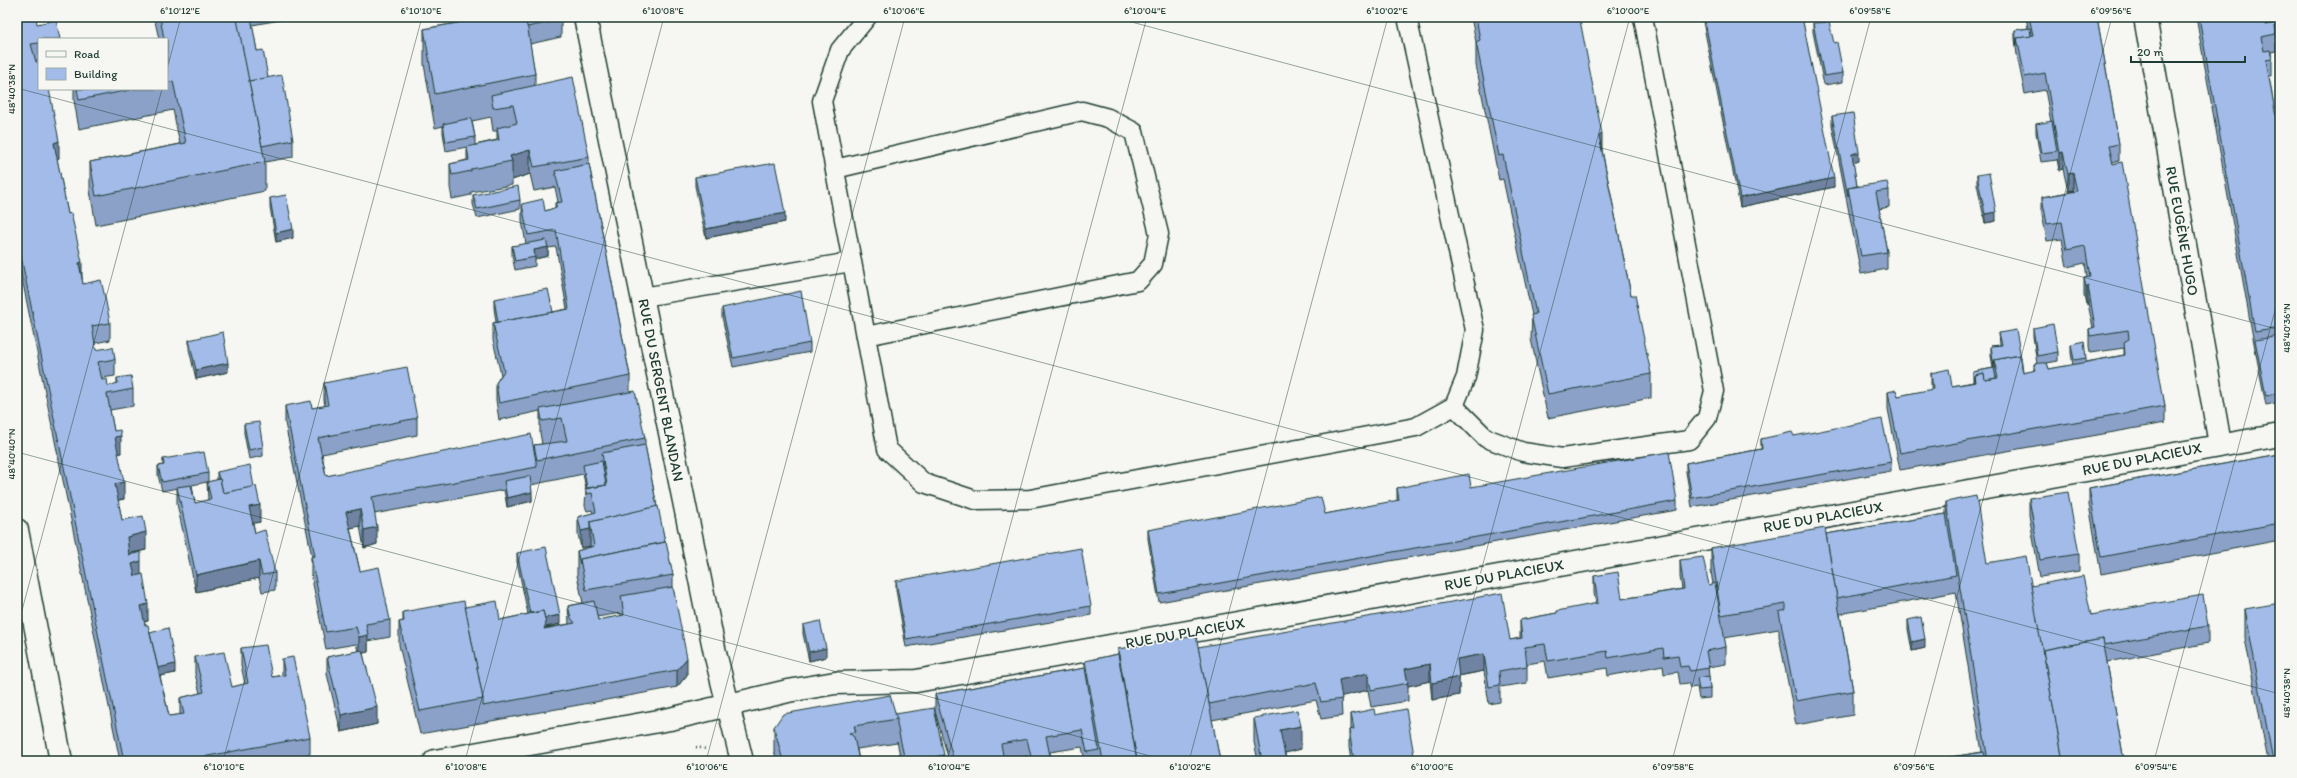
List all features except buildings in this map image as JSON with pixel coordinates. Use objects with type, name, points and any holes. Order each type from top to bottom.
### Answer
[{"type":"street","name":"RUE DU SERGENT BLANDAN","points":[[585,17],[728,705],[742,761]]},
{"type":"street","name":"RUE EUGÈNE HUGO","points":[[2145,17],[2220,444]]},
{"type":"street","name":"RUE DU PLACIEUX","points":[[436,761],[670,719],[728,705],[835,683],[916,681],[2220,444],[2280,435]]},
{"type":"street","points":[[17,530],[61,761]]},
{"type":"lane","points":[[867,17],[840,50],[822,102],[851,262],[888,449],[924,483],[975,500],[1030,499],[1416,427],[1454,406],[1466,377],[1475,330],[1407,17]]},
{"type":"lane","points":[[1454,406],[1486,438],[1523,452],[1562,458],[1689,440],[1706,418],[1714,392],[1643,17]]},
{"type":"lane","points":[[835,169],[1082,110],[1108,118],[1134,132],[1159,234],[1153,264],[1138,281],[866,336]]},
{"type":"lane","points":[[643,297],[851,262]]}]
